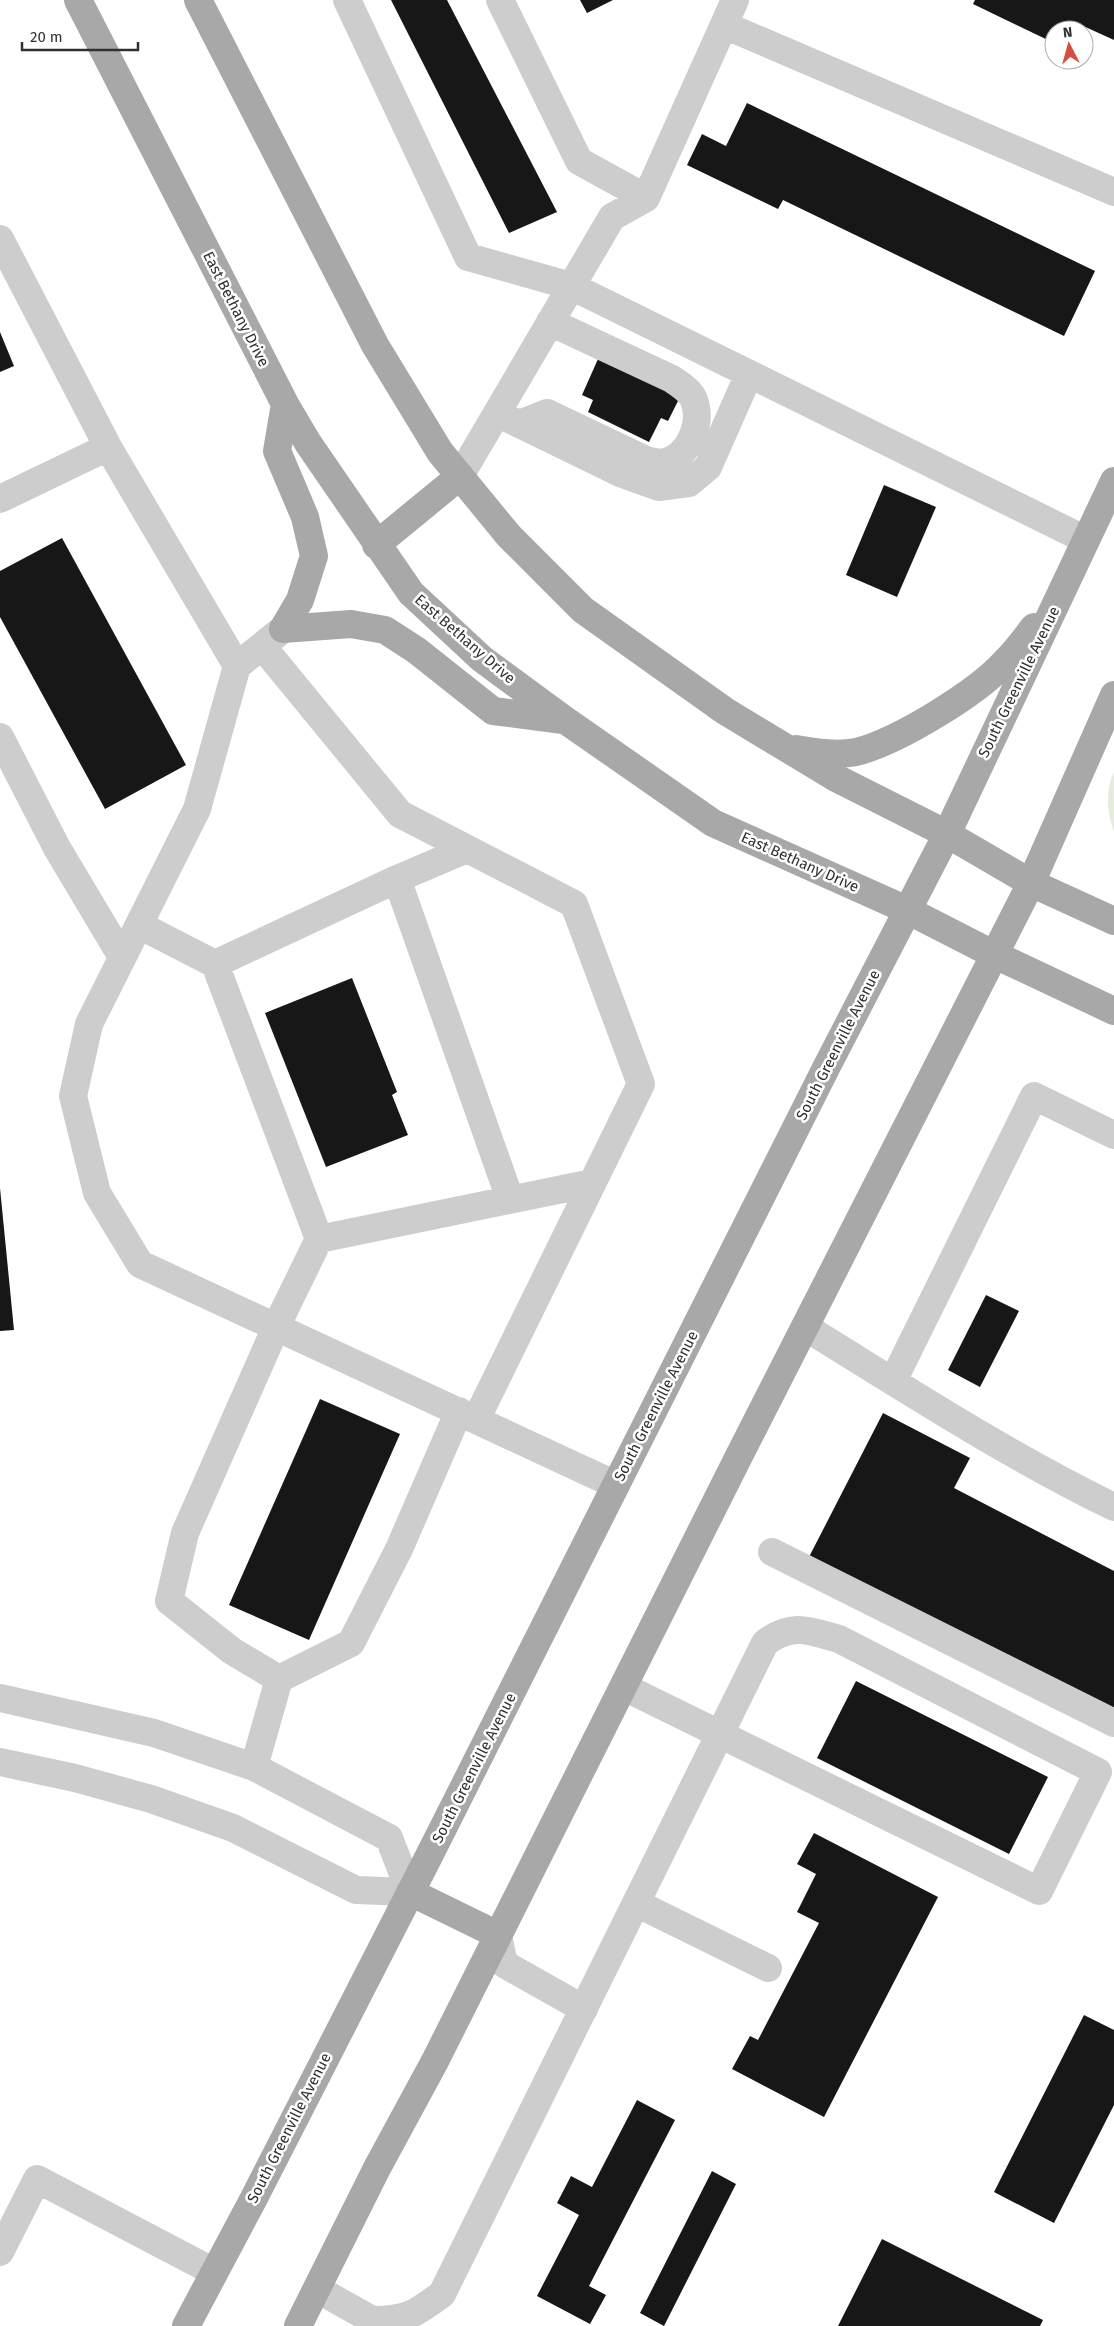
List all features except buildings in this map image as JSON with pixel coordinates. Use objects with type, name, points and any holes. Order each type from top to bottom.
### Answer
[{"type":"main road","name":"East Bethany Drive","points":[[78,0],[285,404],[308,443],[376,545],[411,593],[482,659],[565,720],[713,823],[907,910],[1114,1011]]},
{"type":"main road","points":[[198,0],[375,345],[440,452],[509,536],[583,610],[725,711],[836,778],[947,834],[1030,883],[1114,921]]},
{"type":"main road","points":[[283,629],[300,600],[314,556],[305,517],[277,451],[285,404]]},
{"type":"main road","points":[[376,545],[460,476]]},
{"type":"main road","name":"South Greenville Avenue","points":[[186,2326],[254,2198],[947,834],[1114,481]]},
{"type":"main road","points":[[787,748],[825,754],[856,752],[906,732],[966,694],[1005,663],[1063,591]]},
{"type":"main road","points":[[283,629],[351,624],[384,630],[416,650],[492,711],[565,720]]},
{"type":"main road","points":[[298,2326],[624,1687],[804,1327],[1030,883],[1114,695]]},
{"type":"main road","points":[[410,1892],[498,1935]]},
{"type":"lane","points":[[347,0],[468,257],[571,286],[1086,540]]},
{"type":"lane","points":[[500,0],[579,161],[646,198]]},
{"type":"lane","points":[[460,476],[508,419],[550,322],[612,217],[646,198],[735,0]]},
{"type":"lane","points":[[724,25],[1114,192]]},
{"type":"lane","points":[[0,239],[108,447],[237,666]]},
{"type":"lane","points":[[508,419],[547,413],[648,461],[662,463],[679,456],[690,444],[698,415],[694,399],[686,388],[672,379],[550,322]]},
{"type":"lane","points":[[508,419],[620,473],[659,487],[689,483],[708,467],[749,374]]},
{"type":"lane","points":[[0,499],[108,447]]},
{"type":"lane","points":[[283,629],[237,666],[197,809],[88,1024],[73,1096],[97,1193],[140,1264],[616,1485]]},
{"type":"lane","points":[[254,1767],[278,1679],[351,1643],[467,1416],[592,1183],[641,1084],[574,904],[400,814],[262,646]]},
{"type":"lane","points":[[0,738],[57,848],[122,957]]},
{"type":"lane","points":[[215,964],[397,879],[467,849]]},
{"type":"lane","points":[[397,879],[510,1199]]},
{"type":"lane","points":[[139,925],[215,964],[319,1239],[276,1326],[186,1533],[169,1600],[232,1651],[278,1679]]},
{"type":"lane","points":[[893,1381],[1034,1096],[1114,1135]]},
{"type":"lane","points":[[319,1239],[592,1183]]},
{"type":"lane","points":[[804,1327],[1072,1487],[1114,1507]]},
{"type":"lane","points":[[772,1552],[1114,1723]]},
{"type":"lane","points":[[317,2289],[378,2323],[398,2320],[421,2310],[442,2294],[584,2009],[636,1903],[720,1734],[765,1643],[778,1633],[805,1629],[840,1639],[1098,1772],[1039,1891],[720,1734],[624,1687]]},
{"type":"lane","points":[[0,1698],[154,1732],[254,1767],[389,1838],[410,1892],[356,1890],[233,1828],[142,1796],[75,1778],[0,1762]]},
{"type":"lane","points":[[636,1903],[768,1968]]},
{"type":"lane","points":[[498,1935],[504,1964],[584,2009]]},
{"type":"lane","points":[[0,2252],[37,2179],[214,2272]]},
{"type":"shaded area","points":[[1114,772],[1114,832],[1110,818],[1108,794]]}]
